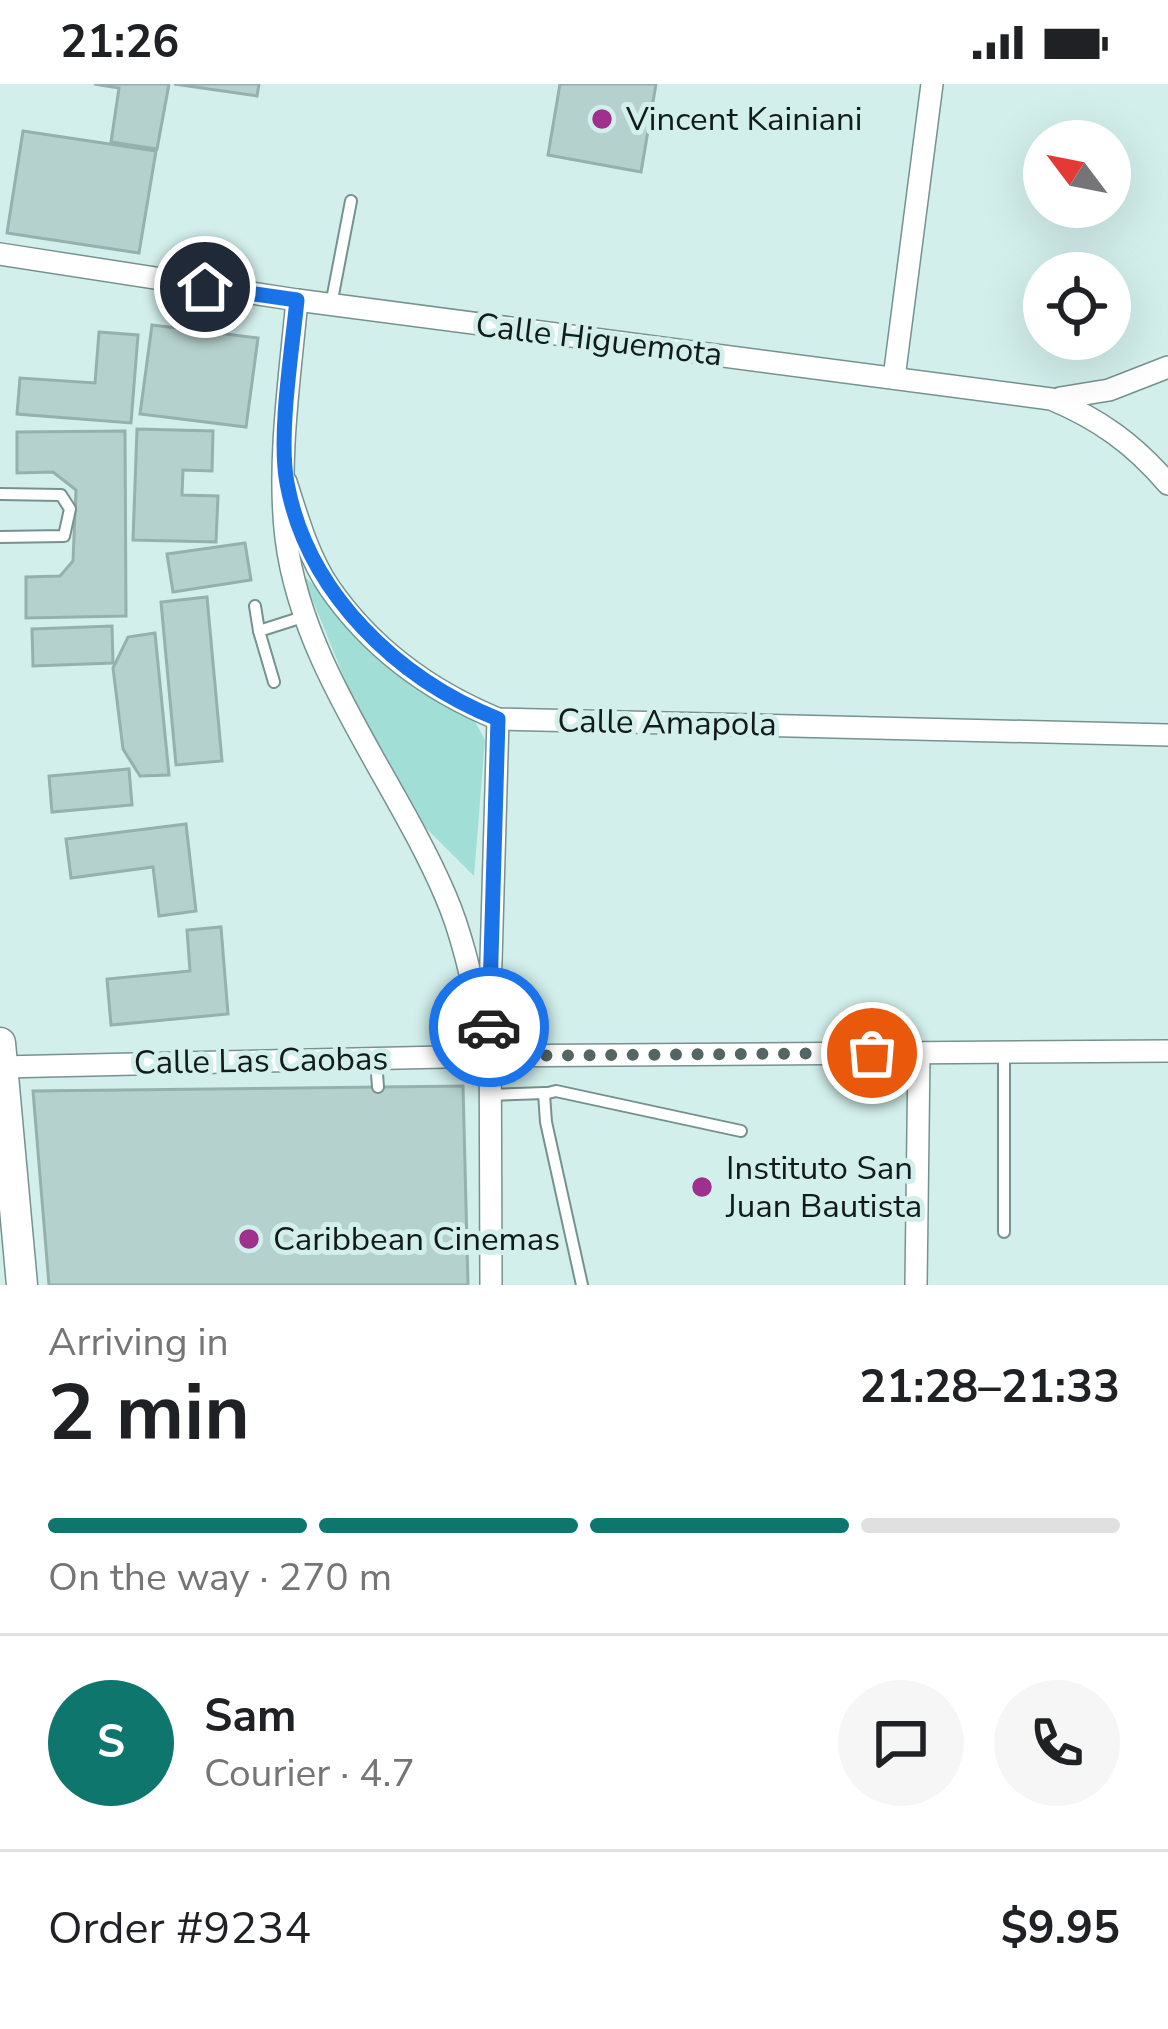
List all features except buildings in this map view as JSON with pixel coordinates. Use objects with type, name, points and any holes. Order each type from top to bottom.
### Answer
[{"type":"main road","points":[[1,1054],[22,1285]]},
{"type":"street","points":[[894,378],[932,84]]},
{"type":"street","name":"Calle Higuemota","points":[[7,259],[1051,399],[1092,416],[1129,442],[1162,477]]},
{"type":"street","points":[[297,300],[287,402],[286,537],[306,616],[358,730],[446,898],[489,1056]]},
{"type":"street","points":[[1051,399],[1109,390],[1168,367]]},
{"type":"street","name":"Calle Amapola","points":[[286,482],[327,584],[363,628],[410,672],[460,704],[498,719],[1168,735]]},
{"type":"street","points":[[491,1285],[489,1056],[498,719]]},
{"type":"street","name":"Calle Las Caobas","points":[[1,1054],[376,1058],[1168,1051]]},
{"type":"street","points":[[916,1285],[920,1053]]},
{"type":"lane","points":[[332,305],[351,201]]},
{"type":"lane","points":[[0,494],[61,494],[70,509],[64,536],[0,537]]},
{"type":"lane","points":[[255,606],[274,682]]},
{"type":"lane","points":[[260,631],[306,616]]},
{"type":"lane","points":[[1004,1052],[1004,1232]]},
{"type":"lane","points":[[376,1058],[378,1087]]},
{"type":"lane","points":[[489,1095],[556,1091],[741,1131]]},
{"type":"lane","points":[[545,1094],[546,1122],[582,1285]]},
{"type":"shaded area","points":[[302,574],[432,694],[474,720],[485,740],[474,876],[417,819],[348,687]]},
{"type":"way so far","points":[[489,1027],[489,1056],[872,1053]]},
{"type":"place","name":"Vincent Kainiani","points":[[602,119]]},
{"type":"place","name":"Instituto San Juan Bautista","points":[[702,1187]]},
{"type":"place","name":"Caribbean Cinemas","points":[[249,1239]]},
{"type":"route","points":[[205,287],[297,300],[287,402],[286,482],[327,584],[363,628],[410,672],[460,704],[498,719],[489,1027]]}]
